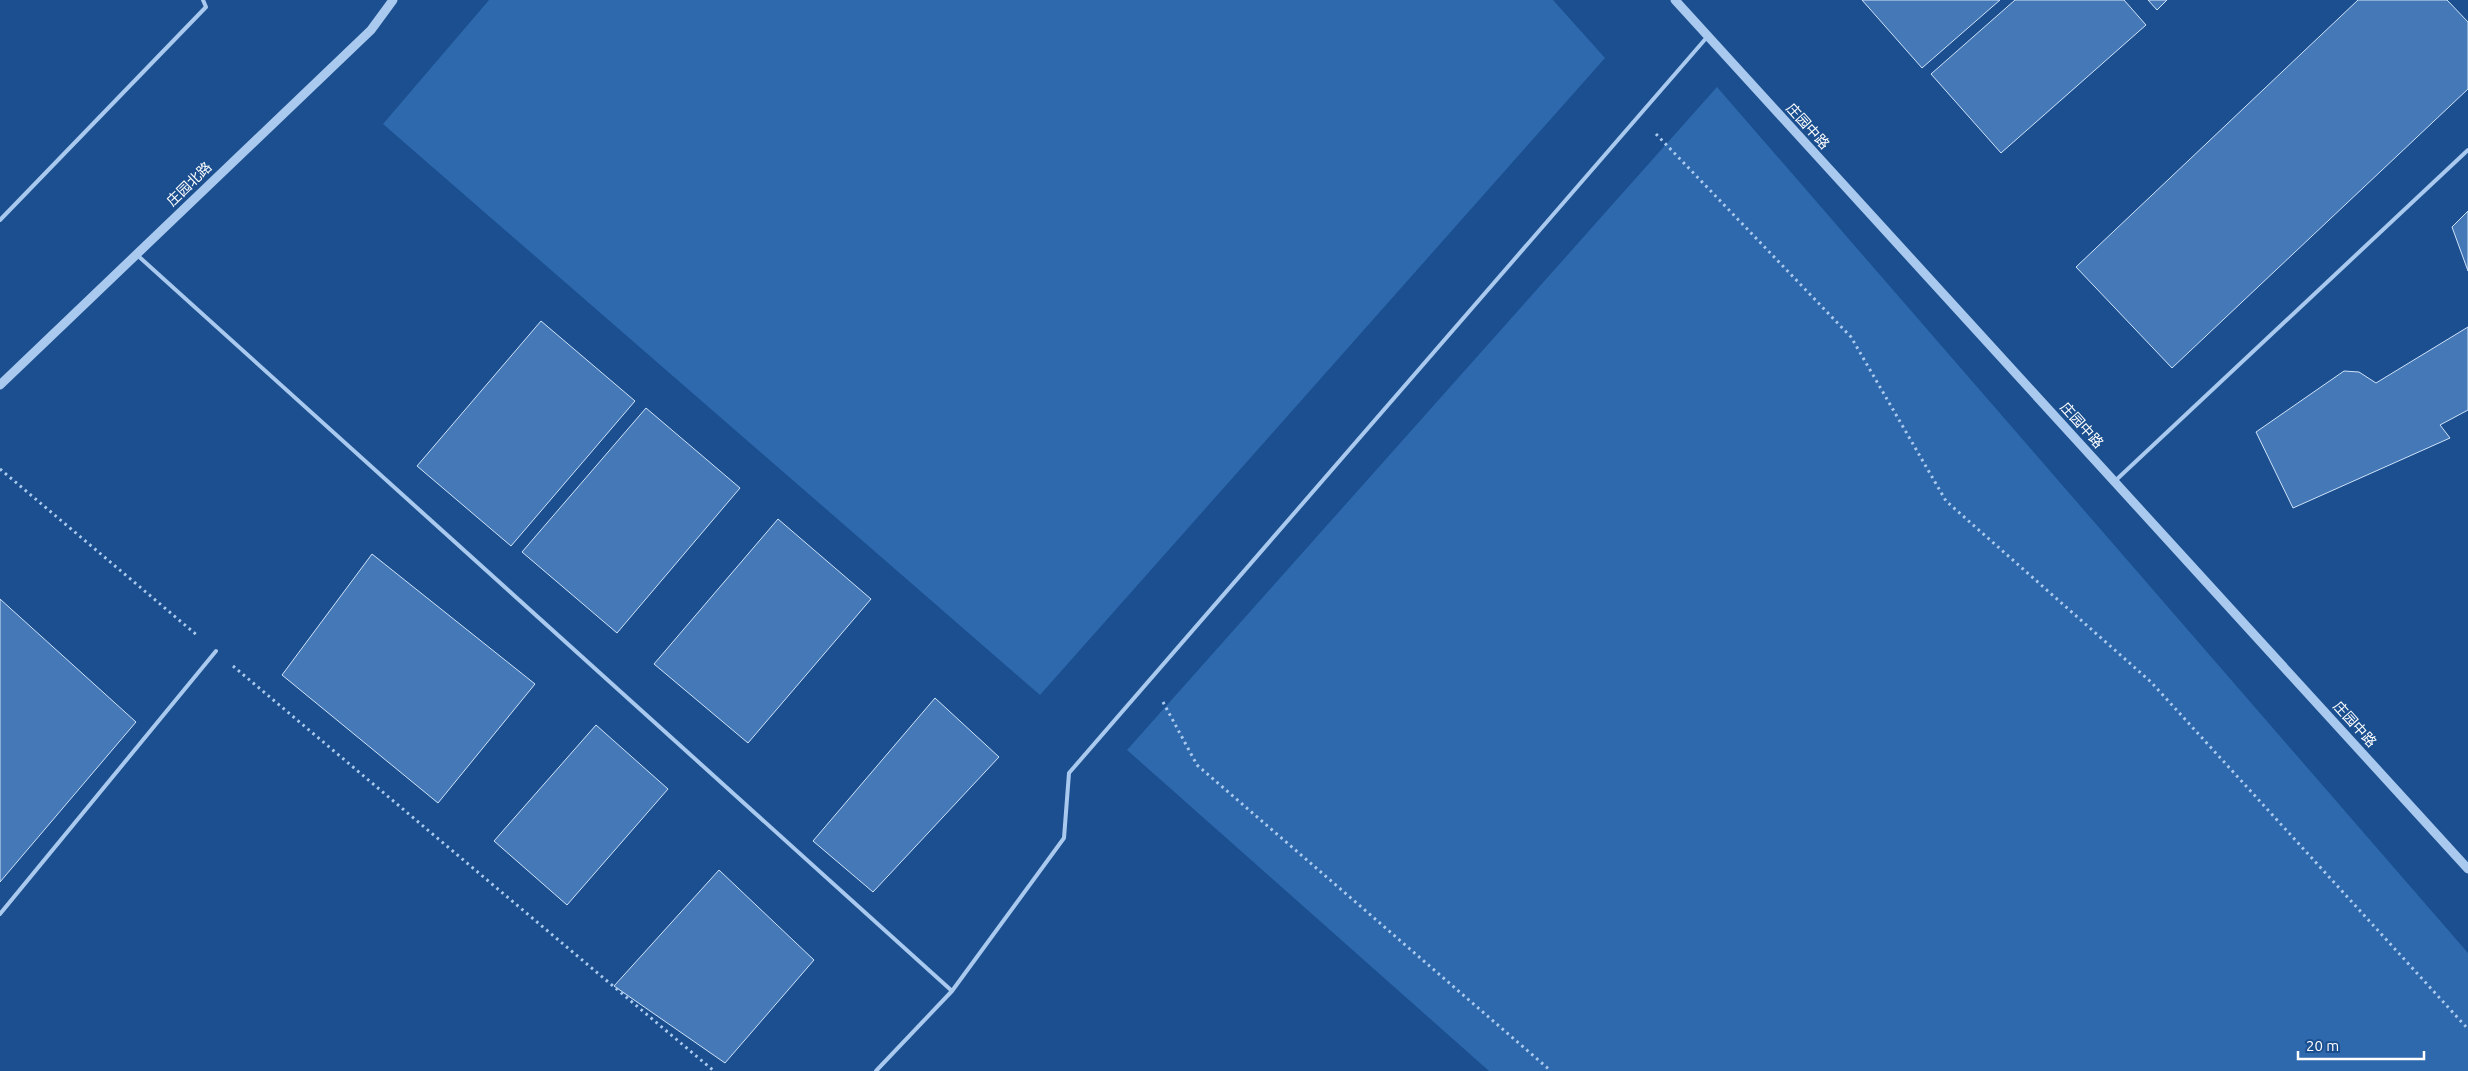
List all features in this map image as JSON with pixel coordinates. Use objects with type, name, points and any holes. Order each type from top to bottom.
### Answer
[{"type":"street","name":"庄园北路","points":[[0,385],[371,30],[393,0]]},
{"type":"street","name":"庄园中路","points":[[1675,0],[2468,869]]},
{"type":"lane","points":[[0,220],[206,7],[203,0]]},
{"type":"lane","points":[[876,1071],[952,991],[1064,838],[1069,773],[1708,36]]},
{"type":"lane","points":[[2115,481],[2468,150]]},
{"type":"lane","points":[[136,254],[952,991]]},
{"type":"lane","points":[[0,914],[216,651]]},
{"type":"path","points":[[1638,116],[1851,337],[1946,501],[2151,682],[2468,1029]]},
{"type":"path","points":[[0,469],[714,1071]]},
{"type":"path","points":[[1150,679],[1196,765],[1551,1071]]},
{"type":"shaded area","points":[[489,0],[1553,0],[1605,58],[1040,695],[383,124]]},
{"type":"shaded area","points":[[1717,87],[2468,953],[2468,1071],[1489,1071],[1127,750]]},
{"type":"building","points":[[1862,0],[2000,0],[1922,68]]},
{"type":"building","points":[[2015,0],[2124,0],[2146,25],[2001,153],[1931,74]]},
{"type":"building","points":[[2148,0],[2167,0],[2157,10]]},
{"type":"building","points":[[2358,0],[2447,0],[2468,22],[2468,89],[2172,368],[2076,267]]},
{"type":"building","points":[[2468,211],[2468,271],[2452,227]]},
{"type":"building","points":[[541,321],[635,401],[511,546],[417,466]]},
{"type":"building","points":[[2468,327],[2468,410],[2440,425],[2450,438],[2293,508],[2256,432],[2344,371],[2359,372],[2376,383]]},
{"type":"building","points":[[646,408],[740,488],[617,633],[522,552]]},
{"type":"building","points":[[778,519],[871,599],[748,743],[654,664]]},
{"type":"building","points":[[372,554],[535,684],[438,803],[282,675]]},
{"type":"building","points":[[0,599],[136,722],[0,882]]},
{"type":"building","points":[[935,698],[999,757],[873,892],[813,841]]},
{"type":"building","points":[[596,725],[668,789],[567,905],[494,841]]},
{"type":"building","points":[[719,870],[814,960],[725,1063],[614,986]]}]
